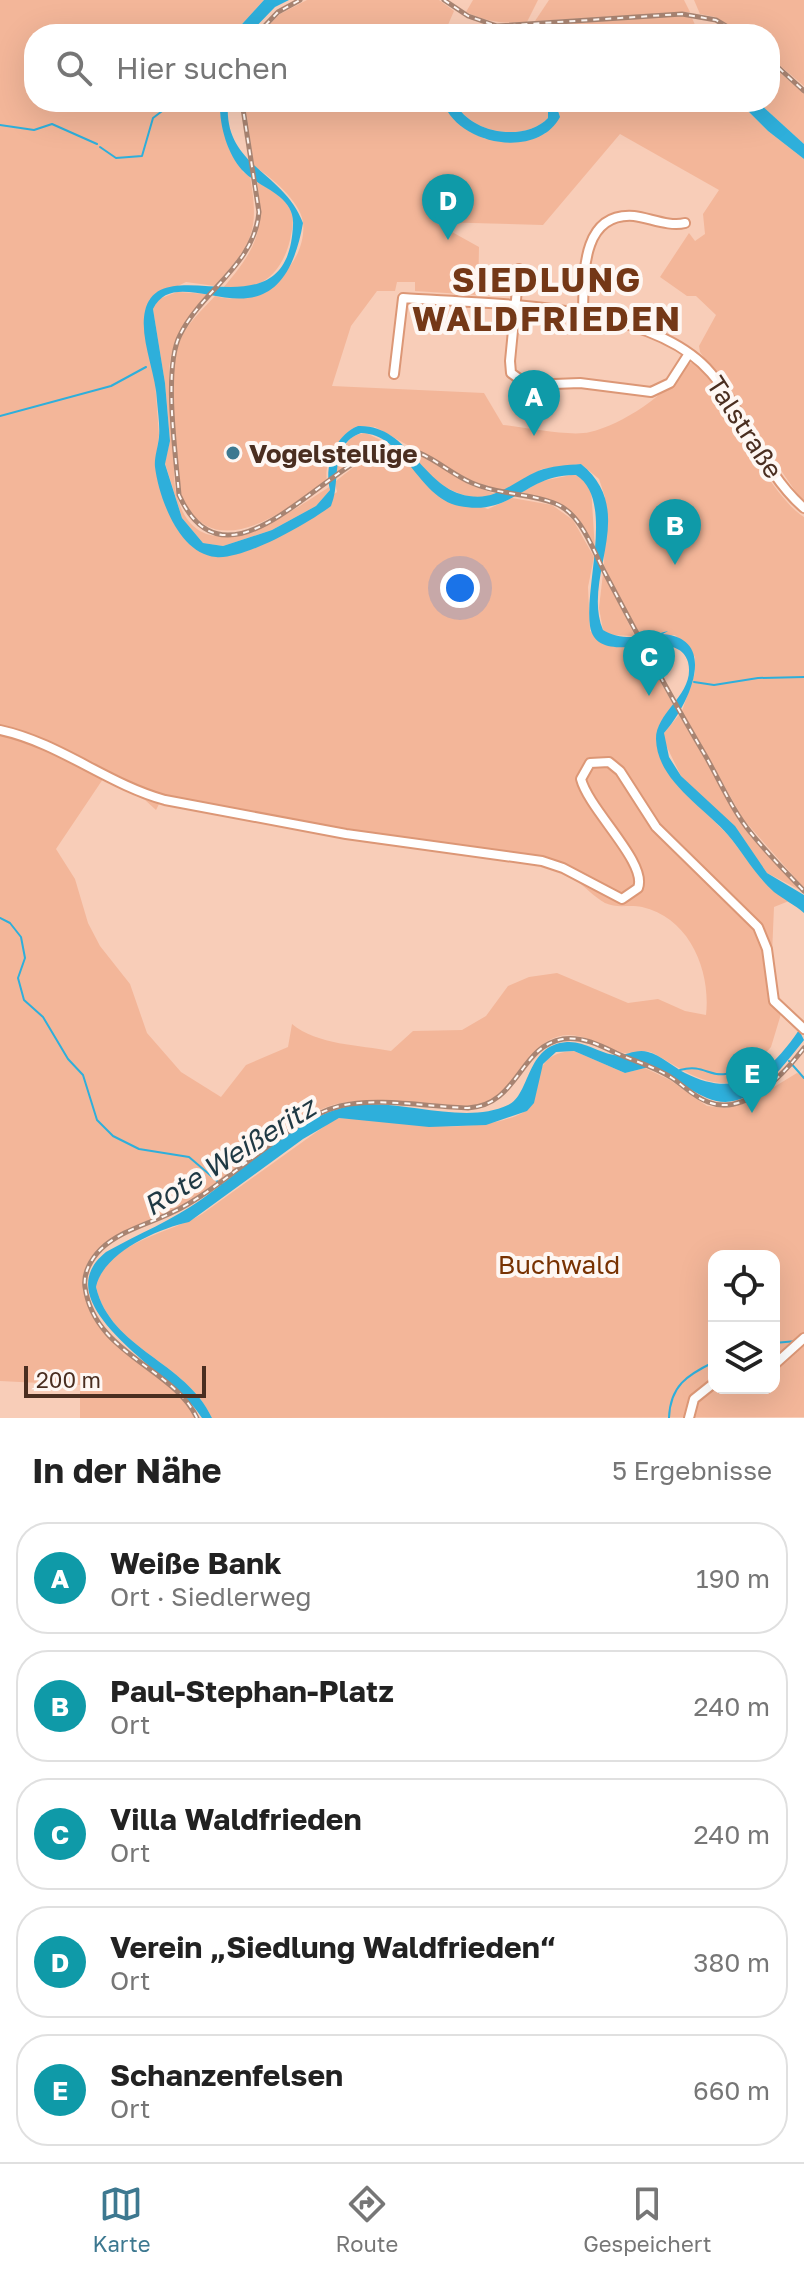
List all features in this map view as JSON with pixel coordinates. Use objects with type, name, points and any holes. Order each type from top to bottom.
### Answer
[{"type":"street","points":[[583,314],[586,252],[597,229],[610,220],[632,216],[685,223]]},
{"type":"street","points":[[519,269],[511,373],[528,385],[580,383],[651,392],[670,383],[688,355]]},
{"type":"street","name":"Talstraße","points":[[394,374],[403,298],[583,314],[624,323],[659,337],[712,373],[783,487],[804,508]]},
{"type":"street","points":[[0,730],[58,750],[147,795],[165,800],[359,836],[542,861],[563,868],[622,899],[638,888],[639,871],[590,801],[581,779],[590,763],[609,762],[620,771],[656,827],[758,927],[767,949],[772,995],[781,1009],[800,1026]]},
{"type":"street","points":[[780,1360],[804,1338]]},
{"type":"street","points":[[689,1418],[694,1399],[708,1388]]},
{"type":"green space","points":[[0,0],[264,0],[242,24],[24,24],[24,112],[220,112],[243,172],[250,176],[253,225],[245,247],[228,271],[215,286],[186,282],[149,300],[159,435],[155,466],[174,524],[196,549],[252,549],[337,492],[335,482],[356,466],[371,456],[388,451],[396,451],[439,494],[488,509],[512,498],[552,505],[573,520],[594,557],[588,587],[590,631],[608,645],[641,648],[674,706],[658,728],[672,779],[729,836],[762,880],[789,901],[774,907],[770,1001],[781,1014],[771,1047],[762,1057],[763,1061],[753,1067],[754,1077],[740,1082],[702,1079],[651,1052],[624,1053],[568,1035],[554,1038],[543,1045],[498,1096],[486,1102],[452,1108],[358,1101],[322,1109],[303,1119],[207,1191],[117,1236],[94,1254],[85,1269],[83,1281],[87,1305],[98,1325],[132,1358],[169,1386],[195,1418],[80,1418],[80,1385],[0,1381]],"holes":[[[103,779],[145,800],[156,810],[159,804],[166,805],[369,843],[529,863],[559,871],[605,903],[642,907],[673,922],[685,934],[701,964],[707,998],[706,1015],[685,1011],[658,999],[628,1003],[557,973],[529,977],[508,986],[486,1016],[462,1030],[413,1031],[391,1051],[326,1040],[292,1024],[288,1047],[246,1065],[221,1097],[181,1072],[147,1033],[130,984],[100,946],[88,923],[75,879],[56,849]]]},
{"type":"green space","points":[[307,0],[439,0],[454,11],[448,24],[270,24],[280,14]]},
{"type":"green space","points":[[473,0],[538,0],[527,22],[511,23],[488,20],[466,12]]},
{"type":"green space","points":[[549,0],[684,0],[690,12],[535,21]]},
{"type":"green space","points":[[694,0],[804,0],[804,86],[780,66],[780,24],[727,24],[715,17],[700,14]]},
{"type":"green space","points":[[678,16],[692,18],[695,24],[561,24]]},
{"type":"green space","points":[[780,73],[804,94],[804,144],[769,112],[780,112]]},
{"type":"green space","points":[[246,112],[449,112],[485,139],[545,134],[555,112],[749,112],[804,159],[804,504],[700,352],[699,346],[716,315],[696,296],[687,296],[660,277],[689,233],[695,241],[705,234],[703,214],[719,190],[620,134],[543,225],[434,222],[479,247],[478,295],[415,291],[415,282],[397,282],[395,291],[377,291],[351,326],[332,386],[484,393],[503,425],[581,433],[616,423],[643,407],[668,387],[684,365],[695,362],[720,394],[717,397],[769,479],[804,517],[804,888],[743,819],[682,711],[695,673],[695,657],[675,635],[663,635],[667,631],[644,636],[638,634],[604,567],[605,497],[599,479],[581,464],[542,469],[502,491],[472,481],[375,427],[358,426],[351,429],[334,449],[326,474],[327,481],[271,518],[230,531],[211,528],[194,517],[181,495],[173,389],[177,349],[183,334],[215,296],[247,296],[276,281],[288,269],[302,239],[301,214],[291,198],[254,166]]},
{"type":"green space","points":[[548,112],[548,118],[538,126],[512,132],[484,127],[462,113]]},
{"type":"green space","points":[[257,181],[280,197],[290,209],[293,224],[290,240],[281,263],[267,279],[248,287],[223,288],[243,262],[255,239],[260,214]]},
{"type":"green space","points":[[177,292],[208,294],[180,332],[170,363],[175,483],[177,496],[188,520],[205,533],[224,536],[247,532],[292,511],[329,487],[330,490],[316,506],[272,530],[223,546],[203,543],[182,518],[165,463],[170,440],[153,309],[159,299]]},
{"type":"green space","points":[[366,433],[391,445],[366,454],[334,476],[347,442],[358,434]]},
{"type":"green space","points":[[411,453],[427,458],[470,485],[496,494],[472,497],[460,494],[437,481]]},
{"type":"green space","points":[[576,474],[591,487],[595,550],[580,524],[565,509],[546,500],[517,495],[542,481]]},
{"type":"green space","points":[[603,573],[635,636],[611,635],[603,630],[599,608]]},
{"type":"green space","points":[[679,715],[750,836],[800,890],[767,873],[744,840],[681,776],[663,739],[664,733]]},
{"type":"green space","name":"Buchwald","points":[[574,1051],[625,1073],[645,1068],[670,1080],[707,1106],[725,1108],[749,1102],[797,1073],[804,1076],[804,1417],[212,1418],[185,1382],[132,1341],[104,1308],[96,1287],[112,1259],[140,1241],[202,1214],[329,1123],[339,1118],[451,1126],[495,1122],[516,1116],[534,1100],[541,1069],[547,1060],[557,1054]]},
{"type":"water","points":[[264,0],[289,0],[275,7],[259,24],[242,24]]},
{"type":"water","points":[[221,112],[228,112],[235,141],[244,155],[282,191],[303,223],[290,265],[273,288],[252,297],[229,298],[184,292],[166,295],[153,309],[165,383],[170,441],[165,464],[182,518],[203,543],[223,546],[272,530],[316,506],[330,490],[328,472],[333,453],[343,437],[358,426],[375,428],[390,435],[439,482],[469,496],[497,493],[543,469],[581,464],[598,483],[606,503],[608,524],[598,610],[603,630],[627,637],[668,631],[663,634],[681,639],[691,648],[695,661],[689,692],[664,733],[669,757],[681,776],[735,826],[767,873],[804,895],[804,913],[767,885],[728,835],[683,792],[664,768],[656,739],[662,720],[686,684],[688,662],[681,651],[669,646],[607,646],[596,639],[590,626],[589,609],[596,523],[594,503],[588,487],[576,475],[544,481],[493,506],[459,506],[432,491],[389,444],[376,436],[361,433],[344,446],[340,455],[331,506],[308,522],[259,547],[228,556],[203,554],[181,535],[166,508],[155,467],[159,424],[156,390],[144,333],[145,311],[155,293],[174,286],[248,286],[270,278],[286,259],[293,225],[292,214],[282,199],[249,176],[237,163],[225,138]]},
{"type":"water","points":[[448,112],[461,112],[484,127],[512,132],[538,126],[548,118],[548,112],[558,112],[560,117],[549,130],[534,139],[498,142],[464,129]]},
{"type":"water","points":[[749,112],[769,112],[804,144],[804,159]]},
{"type":"water","points":[[799,1030],[804,1040],[775,1075],[750,1095],[737,1100],[722,1102],[707,1098],[653,1066],[625,1073],[574,1051],[556,1052],[543,1064],[534,1103],[527,1111],[486,1125],[429,1127],[339,1118],[303,1139],[189,1222],[162,1230],[133,1244],[109,1263],[101,1275],[96,1287],[104,1308],[132,1341],[185,1382],[212,1418],[202,1418],[189,1401],[121,1340],[101,1317],[90,1295],[90,1273],[106,1252],[191,1207],[270,1147],[327,1113],[364,1104],[449,1112],[490,1111],[515,1100],[543,1052],[553,1045],[567,1042],[580,1043],[614,1055],[648,1052],[704,1081],[736,1083],[764,1070]]},
{"type":"waterway","points":[[100,147],[116,158],[142,156],[153,118],[161,112]]},
{"type":"waterway","points":[[0,125],[34,130],[52,124],[97,144]]},
{"type":"waterway","points":[[0,416],[111,386],[146,367]]},
{"type":"waterway","points":[[694,682],[714,685],[758,678],[804,677]]},
{"type":"waterway","name":"Rote Weißeritz","points":[[0,918],[10,923],[21,937],[25,958],[18,978],[24,1000],[43,1017],[68,1059],[83,1075],[97,1120],[113,1136],[139,1149],[189,1157],[223,1186]]},
{"type":"waterway","points":[[680,1070],[691,1068],[730,1073],[757,1058],[767,1067]]},
{"type":"waterway","points":[[789,1061],[804,1078]]},
{"type":"waterway","points":[[780,1342],[797,1341]]},
{"type":"waterway","points":[[669,1418],[673,1398],[682,1383],[708,1365]]},
{"type":"railway","points":[[267,24],[278,12],[300,0]]},
{"type":"railway","points":[[444,0],[468,16],[491,24]]},
{"type":"railway","points":[[528,24],[682,14],[723,24]]},
{"type":"railway","points":[[780,69],[804,91]]},
{"type":"railway","points":[[244,112],[259,212],[255,231],[238,263],[201,304],[180,335],[172,368],[172,413],[179,495],[200,525],[225,535],[252,530],[281,515],[367,456],[391,448],[403,448],[424,455],[482,487],[544,500],[564,508],[586,534],[654,666],[738,815],[804,891]]},
{"type":"railway","points":[[197,1418],[171,1386],[118,1345],[103,1329],[91,1310],[85,1287],[87,1271],[94,1257],[109,1243],[192,1202],[299,1125],[320,1113],[354,1103],[386,1102],[468,1108],[485,1104],[509,1087],[537,1052],[563,1039],[597,1044],[652,1067],[703,1100],[722,1105],[736,1104],[762,1090],[786,1070],[804,1048]]},
{"type":"place","name":"Verein „Siedlung Waldfrieden“","points":[[448,240]]},
{"type":"place","name":"Weiße Bank","points":[[534,436]]},
{"type":"place","name":"Vogelstellige","points":[[233,453]]},
{"type":"place","name":"Paul-Stephan-Platz","points":[[675,565]]},
{"type":"place","name":"Villa Waldfrieden","points":[[649,696]]},
{"type":"place","name":"Schanzenfelsen","points":[[752,1113]]},
{"type":"district","name":"SIEDLUNG WALDFRIEDEN","points":[[547,298]]}]
